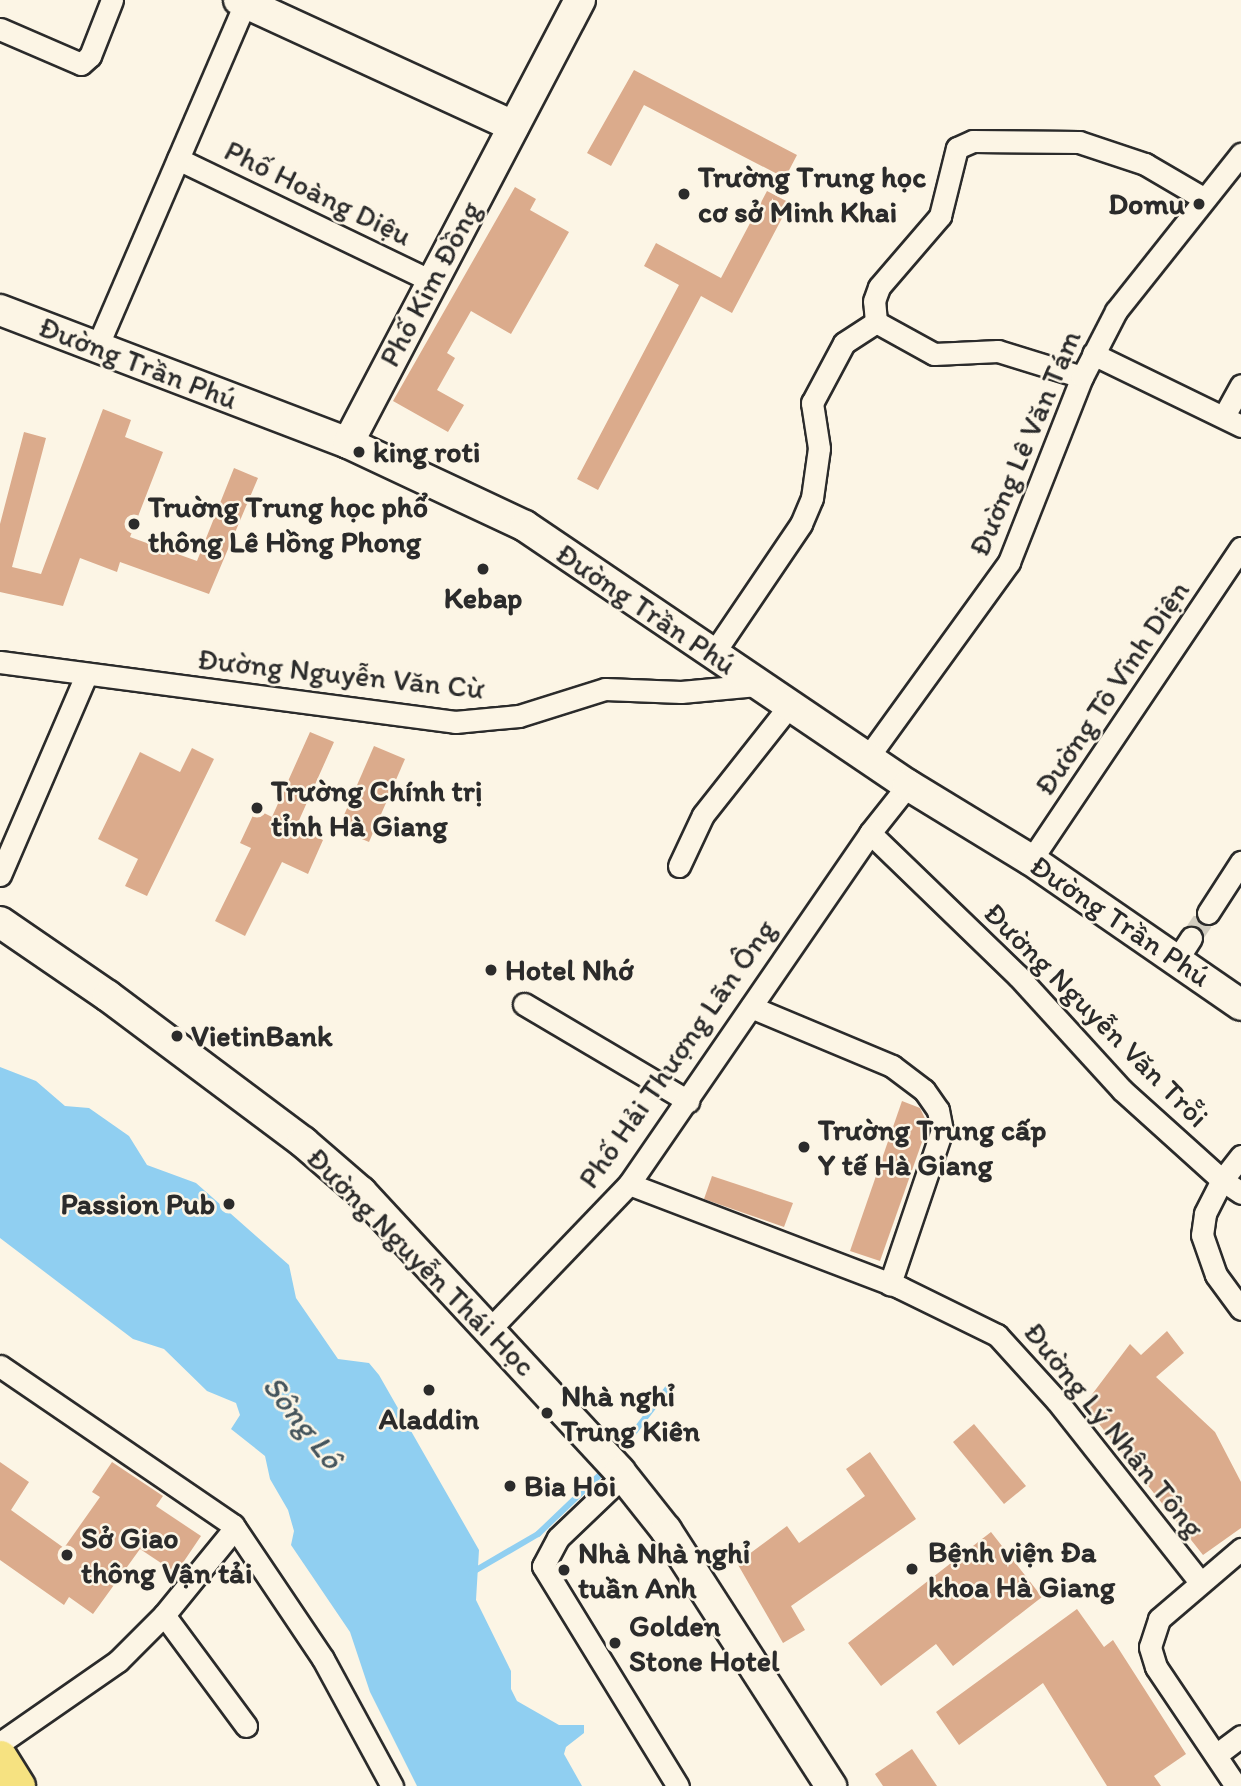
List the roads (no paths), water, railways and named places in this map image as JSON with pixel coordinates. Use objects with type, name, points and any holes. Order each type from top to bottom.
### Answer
[{"type":"main road","name":"Phố Kim Đồng","points":[[348,443],[580,0]]},
{"type":"main road","points":[[242,2],[513,126]]},
{"type":"main road","name":"Đường Trần Phú","points":[[0,310],[348,443],[525,526],[908,785],[1031,860],[1185,948],[1241,1005]]},
{"type":"main road","name":"Đường Nguyễn Thái Học","points":[[0,922],[108,996],[337,1169],[491,1328],[598,1446],[666,1530],[831,1786]]},
{"type":"main road","points":[[0,1757],[18,1786]]},
{"type":"street","points":[[0,29],[81,64],[89,56],[112,0]]},
{"type":"street","points":[[97,347],[242,2]]},
{"type":"street","points":[[876,322],[875,293],[940,216],[954,155],[964,144],[1089,144],[1145,164],[1205,199]]},
{"type":"street","name":"Đường Lê Văn Tám","points":[[868,757],[1009,562],[1034,509],[1082,377],[1116,311],[1241,154]]},
{"type":"street","name":"Phố Hoàng Diệu","points":[[178,159],[432,281]]},
{"type":"street","points":[[876,322],[934,354],[998,351],[1082,377]]},
{"type":"street","points":[[713,653],[801,524],[812,498],[819,449],[812,403],[844,343],[876,322]]},
{"type":"street","points":[[1093,354],[1232,421],[1241,385]]},
{"type":"street","name":"Đường Tô Vĩnh Diện","points":[[1031,860],[1241,548]]},
{"type":"street","name":"Đường Nguyễn Văn Cừ","points":[[0,662],[86,676],[455,722],[519,716],[605,689],[681,692],[757,685]]},
{"type":"street","points":[[0,875],[86,676]]},
{"type":"street","points":[[678,866],[703,815],[789,706]]},
{"type":"street","points":[[870,833],[908,785]]},
{"type":"street","name":"Phố Hải Thượng Lãn Ông","points":[[491,1328],[629,1184],[688,1101],[809,916],[870,833]]},
{"type":"street","name":"Đường Nguyễn Văn Trỗi","points":[[870,833],[1018,976],[1122,1090],[1222,1180],[1241,1193]]},
{"type":"street","points":[[1208,913],[1241,862]]},
{"type":"street","points":[[524,1004],[688,1101]]},
{"type":"street","points":[[751,1007],[892,1066],[924,1090],[938,1110],[942,1130],[890,1284]]},
{"type":"street","points":[[1241,1156],[1222,1180],[1205,1214],[1202,1235],[1216,1275],[1241,1309]]},
{"type":"street","name":"Đường Lý Nhân Tông","points":[[629,1184],[890,1284],[983,1327],[1007,1343],[1200,1582],[1159,1619],[1150,1647],[1156,1667],[1236,1786]]},
{"type":"street","points":[[0,1366],[235,1528],[323,1658],[392,1786]]},
{"type":"street","points":[[621,1474],[558,1538],[543,1566],[678,1786]]},
{"type":"street","points":[[0,1743],[118,1661],[164,1615],[235,1528]]},
{"type":"street","points":[[1200,1582],[1241,1549]]},
{"type":"street","points":[[164,1615],[246,1726]]},
{"type":"street","points":[[1216,1755],[1241,1736]]},
{"type":"water","name":"Sông Lô","points":[[0,1067],[36,1081],[65,1106],[89,1108],[129,1136],[147,1165],[196,1183],[289,1265],[296,1298],[338,1359],[369,1363],[379,1375],[479,1550],[476,1600],[511,1671],[511,1689],[517,1701],[559,1725],[584,1725],[584,1733],[566,1747],[564,1754],[582,1786],[417,1786],[370,1692],[350,1632],[291,1545],[294,1531],[288,1510],[270,1479],[265,1456],[231,1429],[240,1415],[236,1403],[207,1391],[164,1349],[133,1339],[0,1238]]},
{"type":"waterway","points":[[616,1456],[670,1385]]},
{"type":"waterway","points":[[471,1573],[538,1534],[605,1470]]},
{"type":"tunnel","points":[[1191,938],[1208,913]]},
{"type":"place","name":"Trường Trung học cơ sở Minh Khai","points":[[684,194]]},
{"type":"place","name":"Domu","points":[[1199,204]]},
{"type":"place","name":"king roti","points":[[359,452]]},
{"type":"place","name":"Truờng Trung học phổ thông Lê Hồng Phong","points":[[134,524]]},
{"type":"place","name":"Kebap","points":[[483,569]]},
{"type":"place","name":"Trường Chính trị tỉnh Hà Giang","points":[[257,808]]},
{"type":"place","name":"Hotel Nhớ","points":[[491,970]]},
{"type":"place","name":"VietinBank","points":[[177,1036]]},
{"type":"place","name":"Trường Trung cấp Y tế Hà Giang","points":[[804,1147]]},
{"type":"place","name":"Passion Pub","points":[[229,1204]]},
{"type":"place","name":"Aladdin","points":[[429,1390]]},
{"type":"place","name":"Nhà nghỉ Trung Kiên","points":[[547,1413]]},
{"type":"place","name":"Bia Hoi","points":[[510,1486]]},
{"type":"place","name":"Sở Giao thông Vận tải","points":[[67,1555]]},
{"type":"place","name":"Bệnh viện Đa khoa Hà Giang","points":[[912,1569]]},
{"type":"place","name":"Nhà Nhà nghỉ tuần Anh","points":[[564,1570]]},
{"type":"place","name":"Golden Stone Hotel","points":[[615,1643]]}]
